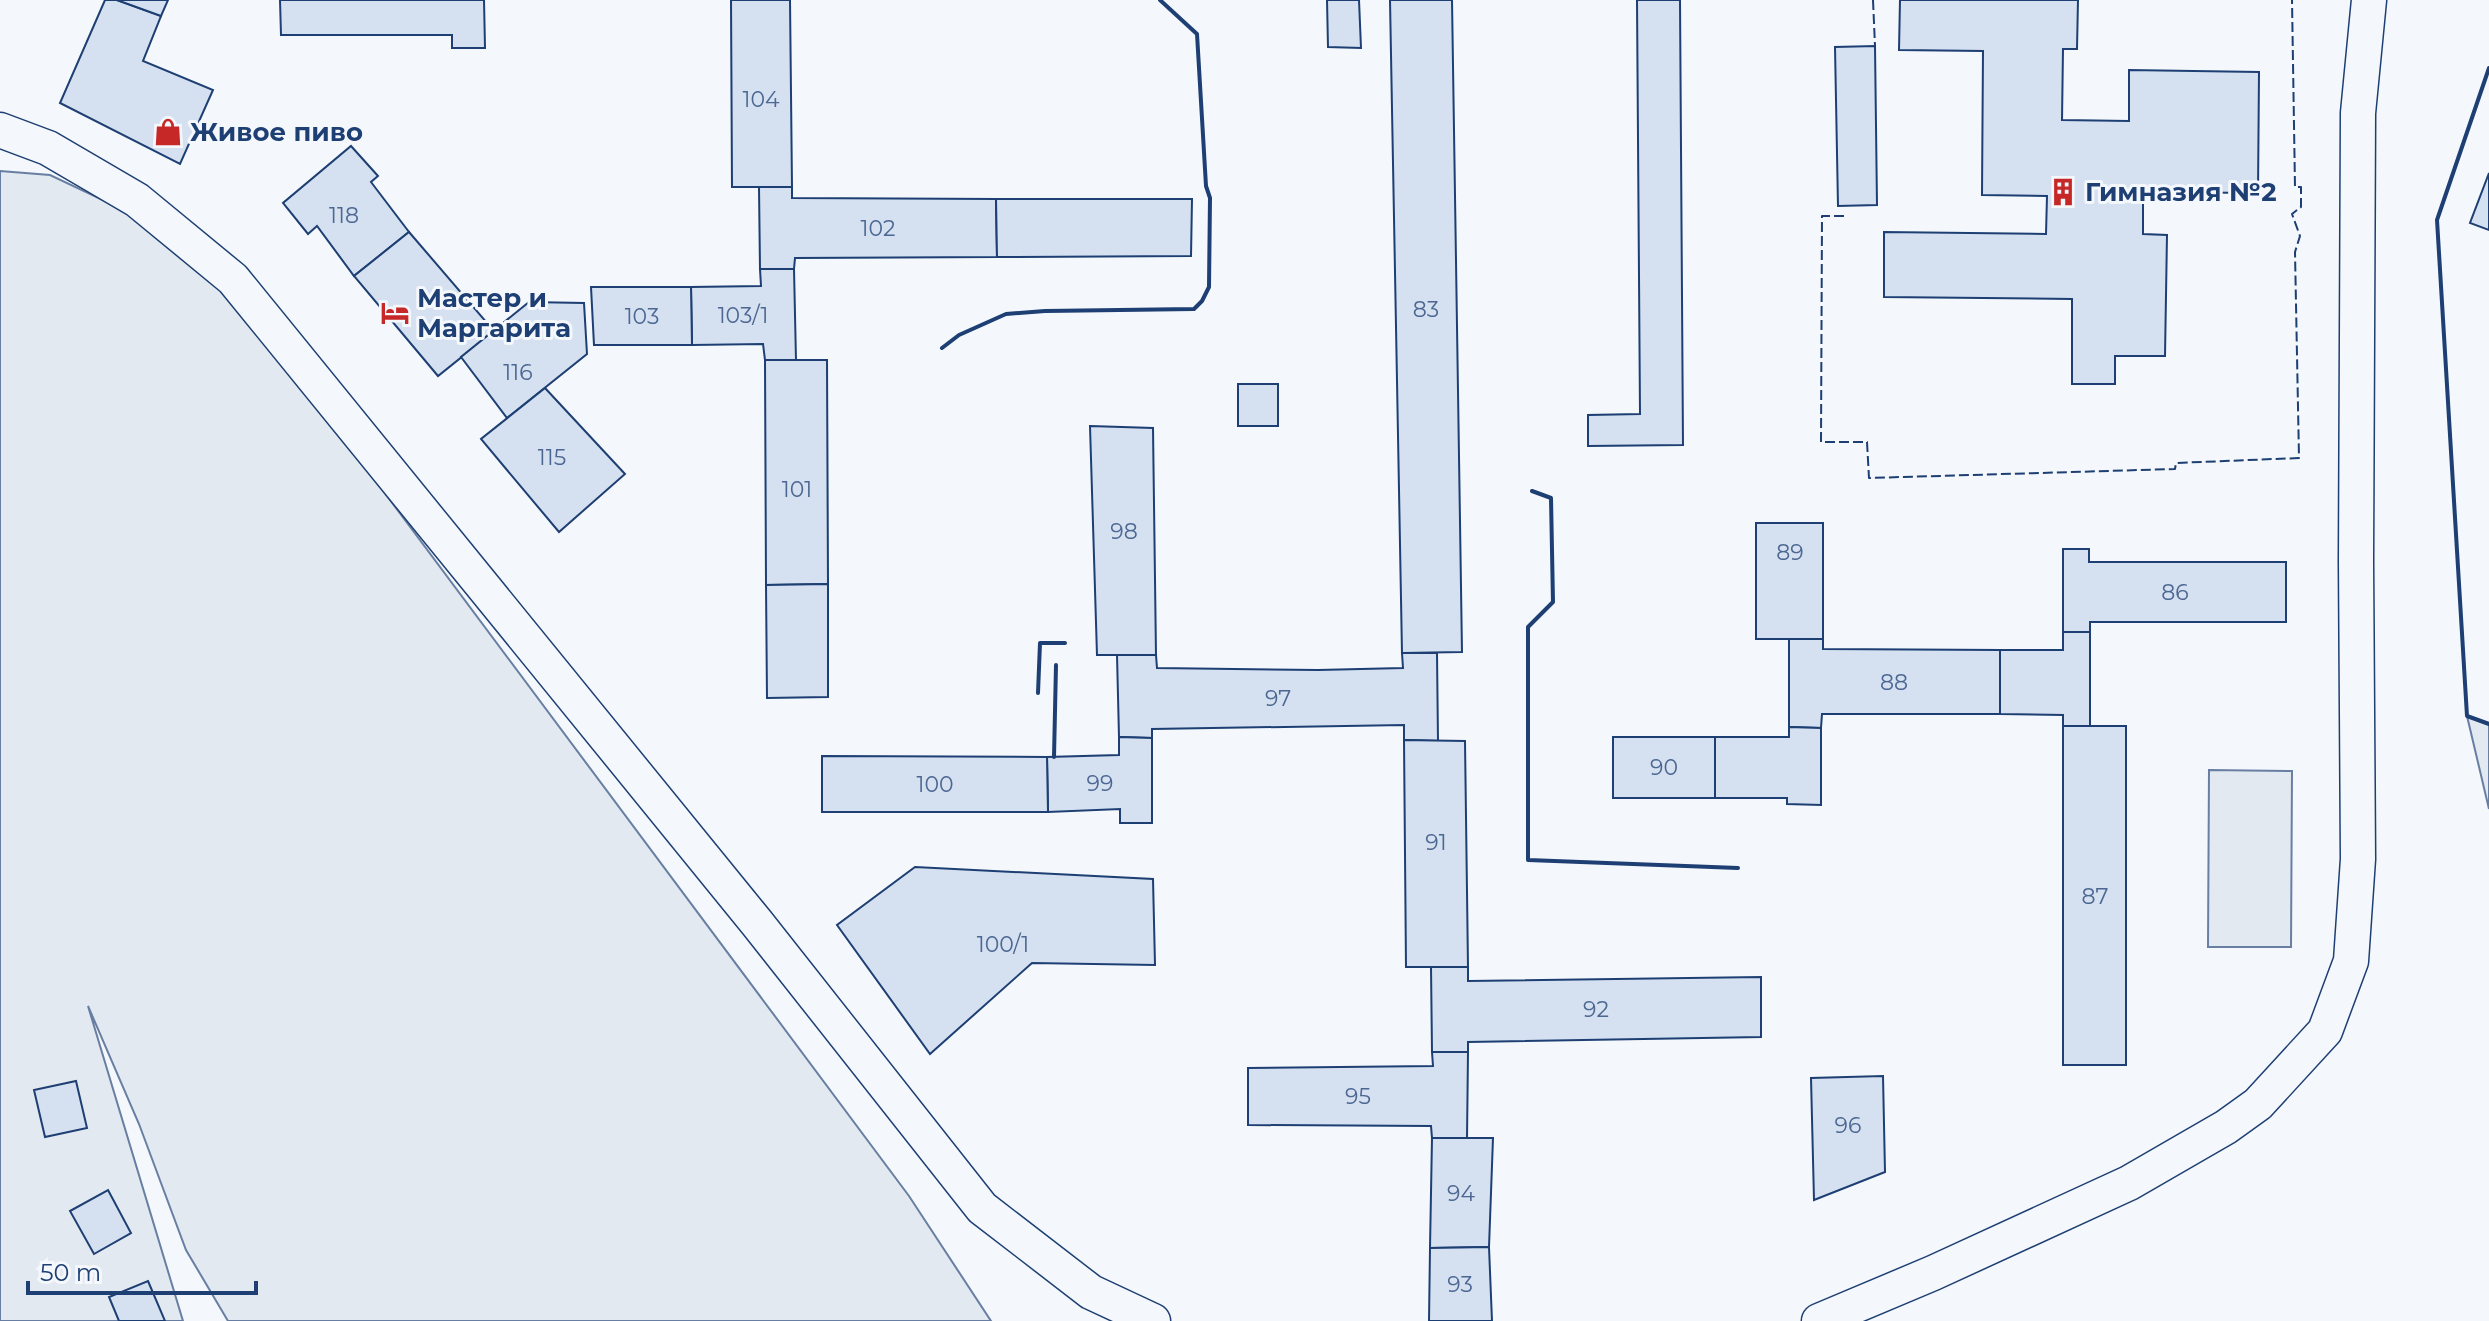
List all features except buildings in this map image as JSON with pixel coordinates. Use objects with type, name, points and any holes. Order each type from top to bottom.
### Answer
[{"type":"street","points":[[1819,1321],[1933,1273],[2129,1183],[2226,1127],[2258,1104],[2325,1031],[2351,961],[2358,859],[2358,129],[2369,0]]},
{"type":"street","points":[[0,130],[48,148],[137,200],[233,279],[757,923],[982,1208],[1091,1292],[1153,1321]]},
{"type":"shaded area","points":[[0,171],[50,175],[120,208],[179,248],[276,347],[909,1196],[991,1321],[228,1321],[186,1250],[139,1124],[88,1006],[183,1321],[0,1321]]},
{"type":"shaded area","points":[[2467,716],[2489,724],[2489,809]]},
{"type":"shaded area","points":[[2209,770],[2292,771],[2291,947],[2208,947]]},
{"type":"fence","points":[[1873,0],[1875,46]]},
{"type":"fence","points":[[1844,216],[1822,216],[1821,442],[1867,442],[1869,478],[2175,469],[2176,463],[2299,458],[2295,252],[2300,236],[2292,214],[2301,207],[2301,187],[2295,187],[2292,0]]},
{"type":"wall","points":[[942,348],[959,335],[1006,314],[1194,309],[1202,301],[1209,287],[1210,198],[1206,186],[1197,34],[1160,0]]},
{"type":"wall","points":[[2489,68],[2437,220],[2467,716],[2489,724]]},
{"type":"wall","points":[[1532,491],[1551,498],[1553,602],[1528,627],[1528,860],[1738,868]]},
{"type":"wall","points":[[1038,693],[1040,643],[1065,643]]},
{"type":"wall","points":[[1054,757],[1056,665]]},
{"type":"place","name":"Живое пиво","points":[[168,132]]},
{"type":"place","name":"Гимназия №2","points":[[2063,192]]},
{"type":"place","name":"Мастер и Маргарита","points":[[395,313]]}]
